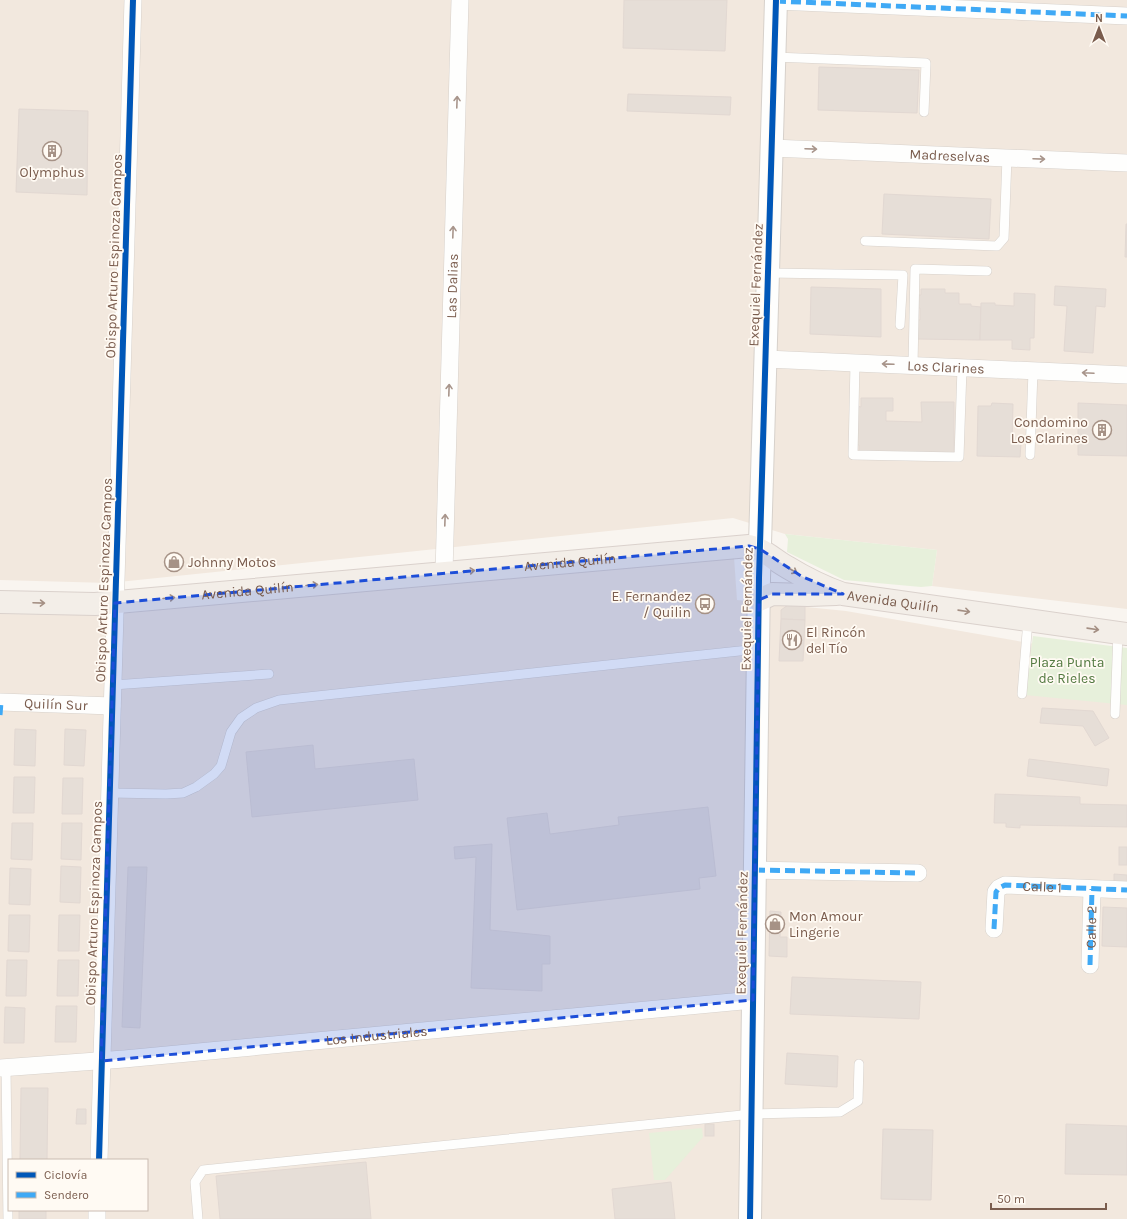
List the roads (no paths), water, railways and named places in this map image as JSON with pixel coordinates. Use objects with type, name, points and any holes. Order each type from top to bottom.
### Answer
[{"type":"main road","name":"Avenida Quilín","points":[[0,602],[77,604],[115,602],[749,546],[760,549],[801,576],[830,590],[843,594],[1122,633]]},
{"type":"main road","points":[[759,600],[772,594],[843,594]]},
{"type":"street","name":"Obispo Arturo Espinoza Campos","points":[[98,1159],[133,0]]},
{"type":"street","name":"Las Dalias","points":[[444,573],[460,0]]},
{"type":"street","points":[[776,1],[1127,16]]},
{"type":"street","name":"Exequiel Fernández","points":[[750,1219],[760,549],[776,1]]},
{"type":"street","name":"Madreselvas","points":[[772,148],[1127,163]]},
{"type":"street","name":"Los Clarines","points":[[766,359],[1127,375]]},
{"type":"street","points":[[0,702],[0,715]]},
{"type":"street","name":"Quilín Sur","points":[[0,702],[112,706]]},
{"type":"street","points":[[755,870],[918,873]]},
{"type":"street","name":"Calle 1","points":[[994,929],[996,892],[1005,885],[1127,890]]},
{"type":"street","name":"Calle 2","points":[[1090,965],[1092,889]]},
{"type":"street","name":"Los Industriales","points":[[3,1068],[101,1061],[753,1000]]},
{"type":"lane","points":[[774,58],[926,63],[924,112]]},
{"type":"lane","points":[[865,241],[997,246],[1004,238],[1007,157]]},
{"type":"lane","points":[[913,365],[915,269],[987,271]]},
{"type":"lane","points":[[768,273],[903,274],[900,324]]},
{"type":"lane","points":[[855,363],[853,455],[959,457],[962,368]]},
{"type":"lane","points":[[1030,455],[1033,371]]},
{"type":"lane","points":[[1022,694],[1028,620]]},
{"type":"lane","points":[[1115,714],[1122,633]]},
{"type":"lane","points":[[110,793],[183,793],[196,787],[214,774],[221,766],[231,732],[241,718],[256,708],[279,700],[758,649]]},
{"type":"lane","points":[[113,685],[269,674]]},
{"type":"lane","points":[[198,1219],[195,1182],[203,1170],[752,1114],[840,1112],[858,1101],[859,1064]]},
{"type":"lane","points":[[3,1068],[8,1219]]},
{"type":"place","name":"Olymphus","points":[[52,151]]},
{"type":"place","name":"Condomino Los Clarines","points":[[1102,430]]},
{"type":"place","name":"Johnny Motos","points":[[174,562]]},
{"type":"place","name":"E. Fernandez / Quilin","points":[[705,604]]},
{"type":"place","name":"El Rincón del Tío","points":[[792,640]]},
{"type":"place","name":"Mon Amour Lingerie","points":[[775,924]]},
{"type":"park label","name":"Plaza Punta de Rieles","points":[[1067,670]]}]
